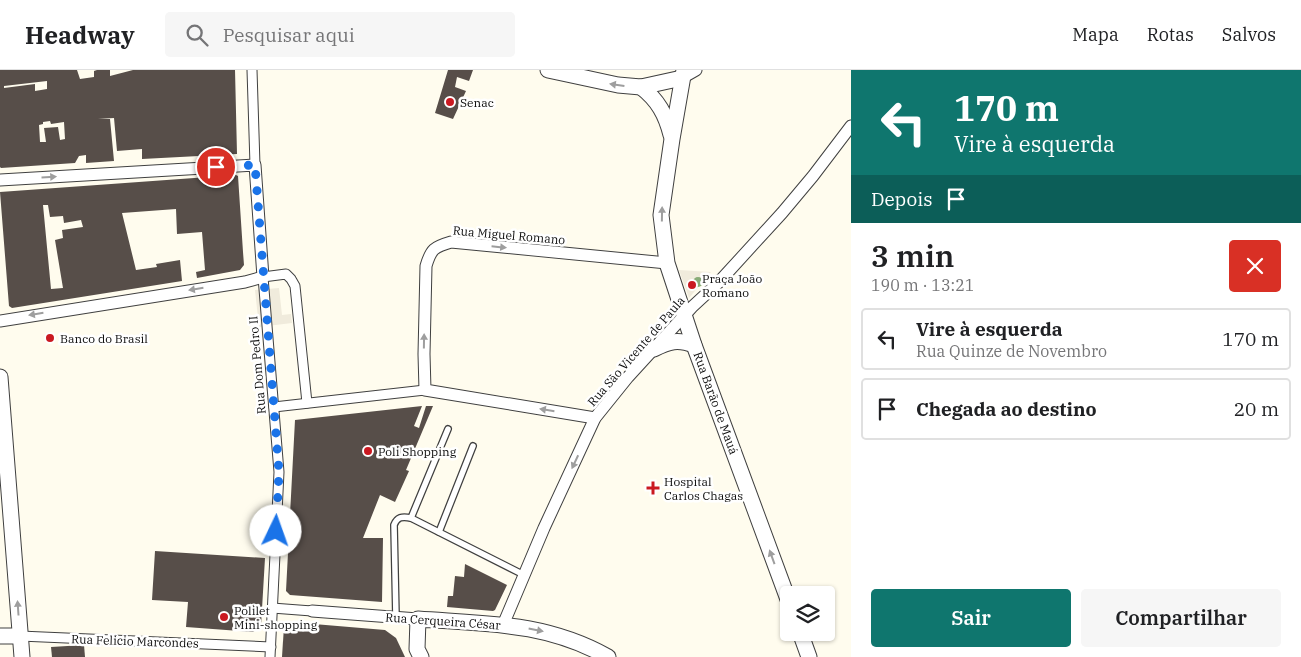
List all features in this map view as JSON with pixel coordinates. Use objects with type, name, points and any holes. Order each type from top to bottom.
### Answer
[{"type":"street","name":"Rua Dom Pedro II","points":[[252,70],[255,165],[279,472],[270,657]]},
{"type":"street","points":[[548,70],[618,85],[641,87],[696,70]]},
{"type":"street","points":[[683,74],[661,215],[667,263],[684,317]]},
{"type":"street","points":[[641,87],[652,95],[663,111],[672,139]]},
{"type":"street","name":"Rua São Vicente de Paula","points":[[274,407],[425,390],[596,418],[628,377],[782,213],[851,126]]},
{"type":"street","points":[[0,180],[255,165]]},
{"type":"street","name":"Rua Miguel Romano","points":[[425,390],[426,266],[429,253],[437,246],[451,242],[667,263]]},
{"type":"street","points":[[0,321],[286,274],[294,286],[306,403]]},
{"type":"street","name":"Rua Barão de Mauá","points":[[684,317],[783,586]]},
{"type":"street","points":[[654,349],[676,340],[694,345]]},
{"type":"street","points":[[0,378],[22,657]]},
{"type":"street","points":[[503,625],[596,418]]},
{"type":"street","name":"Rua Cerqueira César","points":[[272,608],[503,625],[538,630],[567,638],[608,657]]},
{"type":"street","points":[[418,619],[417,649],[421,657]]},
{"type":"street","name":"Rua Felicio Marcondes","points":[[0,636],[271,647]]},
{"type":"street","points":[[803,641],[809,657]]},
{"type":"lane","points":[[411,518],[448,428]]},
{"type":"lane","points":[[439,532],[473,446]]},
{"type":"lane","points":[[396,618],[394,525],[400,517],[411,518],[524,575]]},
{"type":"shaded area","name":"Praça João Romano","points":[[679,270],[711,272],[689,298]]},
{"type":"shaded area","points":[[279,288],[282,315],[291,314],[292,323],[259,327],[255,290]]},
{"type":"building","points":[[0,70],[77,70],[80,79],[94,77],[94,71],[97,70],[110,70],[110,76],[133,70],[235,70],[237,154],[142,159],[142,149],[117,151],[114,118],[98,119],[110,119],[114,161],[86,163],[86,155],[79,156],[75,163],[0,167]],"holes":[[[47,81],[47,89],[35,91],[35,84],[4,88],[4,86]],[[50,121],[51,124],[64,122],[65,139],[60,140],[58,127],[44,128],[46,142],[40,142],[39,125]]]},
{"type":"building","name":"Senac","points":[[448,70],[473,70],[469,81],[457,77],[455,87],[466,91],[453,119],[435,113]]},
{"type":"building","points":[[236,175],[238,176],[244,265],[240,270],[197,278],[196,272],[205,270],[202,232],[177,234],[176,209],[122,213],[136,270],[157,267],[156,264],[180,260],[182,281],[12,308],[9,306],[0,192]],"holes":[[[43,205],[48,205],[50,217],[63,216],[64,223],[81,220],[83,227],[62,230],[63,238],[55,240],[63,288],[51,289]]]},
{"type":"building","points":[[422,406],[414,426],[419,428],[426,406],[433,406],[406,470],[409,471],[395,502],[380,495],[363,538],[383,538],[382,602],[290,595],[286,591],[295,420]]},
{"type":"building","points":[[155,551],[265,558],[261,626],[253,632],[186,627],[188,602],[152,600]]},
{"type":"building","points":[[465,564],[507,585],[495,610],[447,607],[448,596],[453,596],[455,576],[464,577]]},
{"type":"building","points":[[290,622],[385,630],[396,638],[405,657],[282,657],[284,626]]},
{"type":"building","points":[[84,645],[85,657],[52,657],[51,647]]},
{"type":"place","name":"Senac","points":[[450,102]]},
{"type":"place","name":"Praça João Romano","points":[[692,285]]},
{"type":"place","name":"Banco do Brasil","points":[[50,338]]},
{"type":"place","name":"Poli Shopping","points":[[368,451]]},
{"type":"place","name":"Hospital Carlos Chagas","points":[[653,488]]},
{"type":"place","name":"Polilet Mini-shopping","points":[[224,617]]},
{"type":"route","points":[[216,167],[255,165],[279,472],[276,531]]}]
